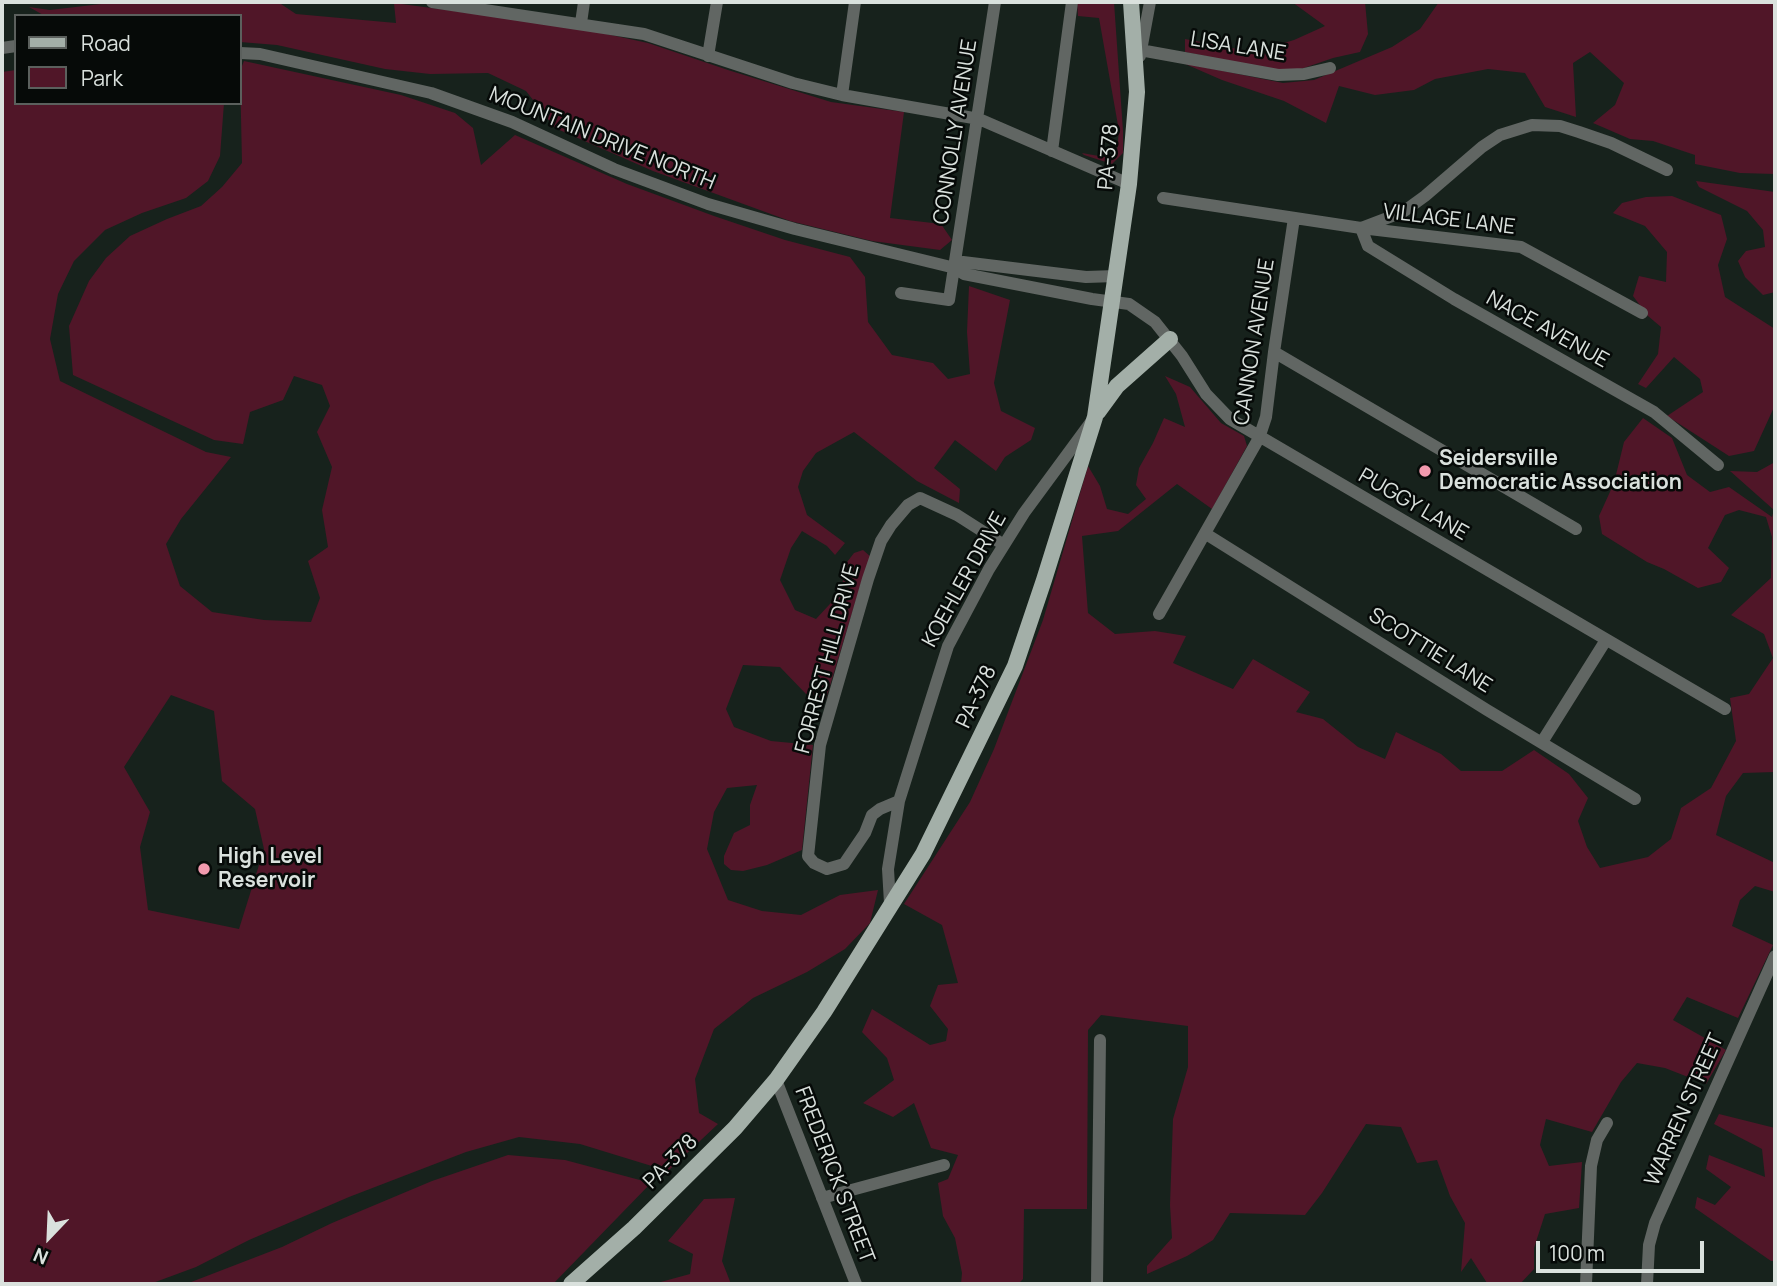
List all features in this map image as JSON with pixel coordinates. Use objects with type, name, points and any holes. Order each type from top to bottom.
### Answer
[{"type":"main road","name":"PA-378","points":[[571,1284],[634,1228],[735,1128],[776,1080],[824,1012],[923,853],[1015,666],[1095,417],[1129,184],[1136,92],[1131,2]]},
{"type":"main road","points":[[1095,417],[1117,386],[1170,339]]},
{"type":"street","points":[[432,2],[581,23],[652,37],[793,83],[842,95],[979,118],[1129,184]]},
{"type":"street","points":[[581,23],[584,2]]},
{"type":"street","points":[[708,55],[717,2]]},
{"type":"street","points":[[842,95],[855,2]]},
{"type":"street","name":"CONNOLLY AVENUE","points":[[901,293],[949,300],[995,2]]},
{"type":"street","points":[[1052,151],[1072,2]]},
{"type":"street","points":[[1136,92],[1140,50],[1150,2]]},
{"type":"street","name":"LISA LANE","points":[[1140,50],[1278,75],[1304,74],[1330,68]]},
{"type":"street","name":"MOUNTAIN DRIVE NORTH","points":[[242,52],[431,93],[512,122],[614,169],[708,204],[795,229],[955,268],[964,274],[1113,301]]},
{"type":"street","points":[[1361,228],[1403,212],[1482,147],[1500,135],[1532,125],[1560,126],[1601,139],[1667,170]]},
{"type":"street","name":"VILLAGE LANE","points":[[1163,198],[1361,228],[1521,247],[1642,313]]},
{"type":"street","name":"CANNON AVENUE","points":[[1158,614],[1259,438],[1266,416],[1294,218]]},
{"type":"street","name":"NACE AVENUE","points":[[1361,228],[1368,246],[1465,306],[1654,412],[1718,465]]},
{"type":"street","points":[[955,268],[963,262],[1086,277],[1116,276]]},
{"type":"street","name":"PUGGY LANE","points":[[1113,301],[1129,304],[1155,322],[1170,339],[1206,394],[1230,419],[1726,709]]},
{"type":"street","points":[[1274,352],[1576,529]]},
{"type":"street","name":"KOEHLER DRIVE","points":[[890,903],[888,869],[898,802],[948,646],[989,569],[1024,513],[1095,417]]},
{"type":"street","name":"FORREST HILL DRIVE","points":[[898,802],[872,815],[865,833],[844,864],[827,869],[814,863],[808,856],[820,745],[881,541],[908,505],[920,498],[957,514],[1004,545]]},
{"type":"street","name":"SCOTTIE LANE","points":[[1206,534],[1635,799]]},
{"type":"street","points":[[1542,743],[1606,639]]},
{"type":"street","name":"WARREN STREET","points":[[1647,1284],[1649,1245],[1655,1223],[1775,956]]},
{"type":"street","points":[[1097,1284],[1100,1040]]},
{"type":"street","name":"FREDERICK STREET","points":[[776,1080],[856,1284]]},
{"type":"street","points":[[1586,1284],[1591,1166],[1597,1140],[1607,1123]]},
{"type":"street","points":[[822,1198],[944,1164]]},
{"type":"green space","points":[[118,2],[278,2],[296,14],[396,23],[394,3],[574,27],[648,43],[831,102],[904,112],[890,218],[941,224],[952,240],[940,250],[872,241],[790,221],[653,171],[555,128],[526,91],[488,73],[430,74],[385,69],[277,45],[242,42],[242,14],[41,14],[29,7],[50,10]]},
{"type":"green space","points":[[1077,2],[1114,2],[1123,153],[1112,164],[1082,153],[1110,158],[1117,150],[1119,131],[1099,18],[1078,16]]},
{"type":"green space","points":[[1292,2],[1365,2],[1368,34],[1360,52],[1301,69],[1271,69],[1185,52],[1185,39],[1253,52],[1294,40],[1325,26]]},
{"type":"green space","points":[[1439,2],[1775,2],[1775,174],[1740,173],[1695,164],[1695,155],[1653,141],[1630,139],[1593,123],[1615,105],[1624,83],[1590,52],[1573,63],[1576,117],[1545,107],[1525,73],[1488,69],[1435,79],[1414,90],[1375,95],[1339,86],[1326,123],[1284,101],[1222,80],[1183,63],[1283,83],[1314,80],[1392,47],[1420,29]]},
{"type":"green space","points":[[244,61],[401,95],[455,113],[473,128],[481,165],[515,135],[627,184],[714,216],[785,240],[850,257],[865,277],[868,322],[892,355],[933,363],[948,379],[970,374],[967,332],[969,286],[1010,300],[994,383],[1001,411],[1035,428],[1031,440],[1005,457],[996,471],[955,440],[934,468],[960,489],[959,503],[917,481],[854,432],[816,453],[803,471],[798,487],[807,515],[845,543],[835,555],[827,546],[802,531],[791,548],[780,580],[795,610],[816,619],[842,591],[844,566],[854,553],[863,550],[871,557],[826,699],[806,694],[780,667],[743,665],[726,709],[734,727],[771,741],[813,745],[802,850],[767,865],[743,871],[731,870],[724,864],[724,856],[734,833],[750,825],[750,805],[757,785],[727,788],[714,812],[707,849],[728,900],[762,911],[801,915],[840,895],[878,890],[870,923],[845,949],[807,972],[753,998],[714,1029],[695,1079],[699,1113],[718,1124],[668,1171],[580,1144],[519,1137],[466,1152],[349,1197],[249,1240],[196,1267],[150,1284],[2,1284],[2,72],[14,70],[14,105],[224,105],[220,156],[208,181],[186,198],[142,213],[105,230],[74,261],[58,294],[50,339],[60,381],[206,452],[231,457],[181,519],[166,544],[180,586],[212,612],[264,620],[311,622],[320,598],[308,561],[328,547],[322,510],[332,467],[317,432],[330,406],[322,385],[294,376],[283,400],[250,412],[243,444],[214,440],[73,375],[69,326],[89,281],[106,258],[130,236],[201,206],[242,163],[241,105]],"holes":[[[171,695],[214,711],[222,781],[255,809],[264,849],[239,929],[148,910],[140,847],[150,812],[124,767]]]},
{"type":"green space","points":[[1696,181],[1775,192],[1775,292],[1763,295],[1745,277],[1738,261],[1746,251],[1765,247],[1763,230],[1747,211],[1699,187]]},
{"type":"green space","points":[[1672,196],[1721,215],[1727,239],[1718,265],[1725,297],[1775,329],[1775,405],[1754,451],[1729,456],[1667,416],[1703,392],[1700,379],[1674,357],[1646,388],[1638,384],[1658,354],[1661,327],[1648,316],[1633,296],[1639,276],[1666,282],[1667,252],[1645,226],[1613,213],[1622,203],[1646,197]]},
{"type":"green space","points":[[1165,376],[1190,387],[1221,423],[1244,436],[1247,446],[1212,509],[1177,484],[1118,531],[1082,536],[1088,613],[1115,634],[1155,631],[1186,636],[1173,663],[1233,689],[1253,659],[1310,692],[1296,712],[1323,719],[1358,747],[1385,759],[1396,732],[1441,754],[1461,771],[1502,771],[1534,750],[1569,774],[1588,798],[1578,821],[1587,847],[1600,868],[1648,857],[1671,839],[1681,808],[1711,788],[1736,741],[1730,698],[1749,694],[1773,658],[1764,634],[1731,615],[1771,578],[1772,537],[1766,517],[1739,510],[1725,515],[1708,548],[1729,568],[1721,582],[1698,588],[1647,562],[1602,534],[1599,516],[1614,483],[1624,442],[1643,418],[1672,438],[1687,475],[1710,492],[1729,487],[1772,517],[1774,510],[1730,471],[1757,472],[1775,462],[1775,772],[1743,773],[1726,796],[1716,835],[1775,863],[1775,892],[1755,886],[1740,900],[1732,926],[1773,945],[1738,1018],[1687,997],[1673,1020],[1726,1050],[1706,1084],[1665,1068],[1637,1063],[1621,1082],[1592,1132],[1546,1119],[1540,1145],[1549,1166],[1582,1162],[1579,1208],[1545,1214],[1534,1248],[1534,1269],[1520,1284],[1487,1283],[1471,1258],[1461,1272],[1465,1223],[1450,1196],[1437,1160],[1417,1163],[1401,1127],[1366,1124],[1305,1215],[1230,1213],[1213,1240],[1187,1256],[1147,1274],[1147,1266],[1172,1238],[1170,1205],[1173,1119],[1188,1067],[1188,1026],[1101,1015],[1088,1030],[1087,1209],[1024,1209],[1023,1279],[1018,1284],[961,1284],[962,1273],[955,1238],[943,1216],[938,1183],[948,1179],[958,1155],[931,1148],[914,1103],[893,1117],[863,1103],[894,1080],[887,1058],[862,1032],[872,1009],[930,1045],[946,1041],[948,1029],[930,1006],[938,985],[958,983],[942,925],[904,904],[970,802],[994,749],[1043,620],[1088,466],[1100,486],[1107,509],[1128,514],[1146,499],[1136,485],[1139,468],[1164,418],[1185,427],[1176,394]]},
{"type":"green space","points":[[1719,1114],[1775,1128],[1775,1261],[1771,1261],[1695,1208],[1697,1197],[1715,1205],[1731,1187],[1706,1169],[1709,1155],[1765,1177],[1762,1149],[1714,1124]]},
{"type":"green space","points":[[508,1155],[565,1160],[651,1183],[553,1284],[186,1284],[282,1247],[432,1181]]},
{"type":"green space","points":[[735,1198],[722,1261],[731,1284],[641,1284],[657,1283],[690,1274],[693,1254],[668,1241],[704,1199]]},
{"type":"place","name":"Seidersville Democratic Association","points":[[1425,471]]},
{"type":"place","name":"High Level Reservoir","points":[[204,869]]}]
